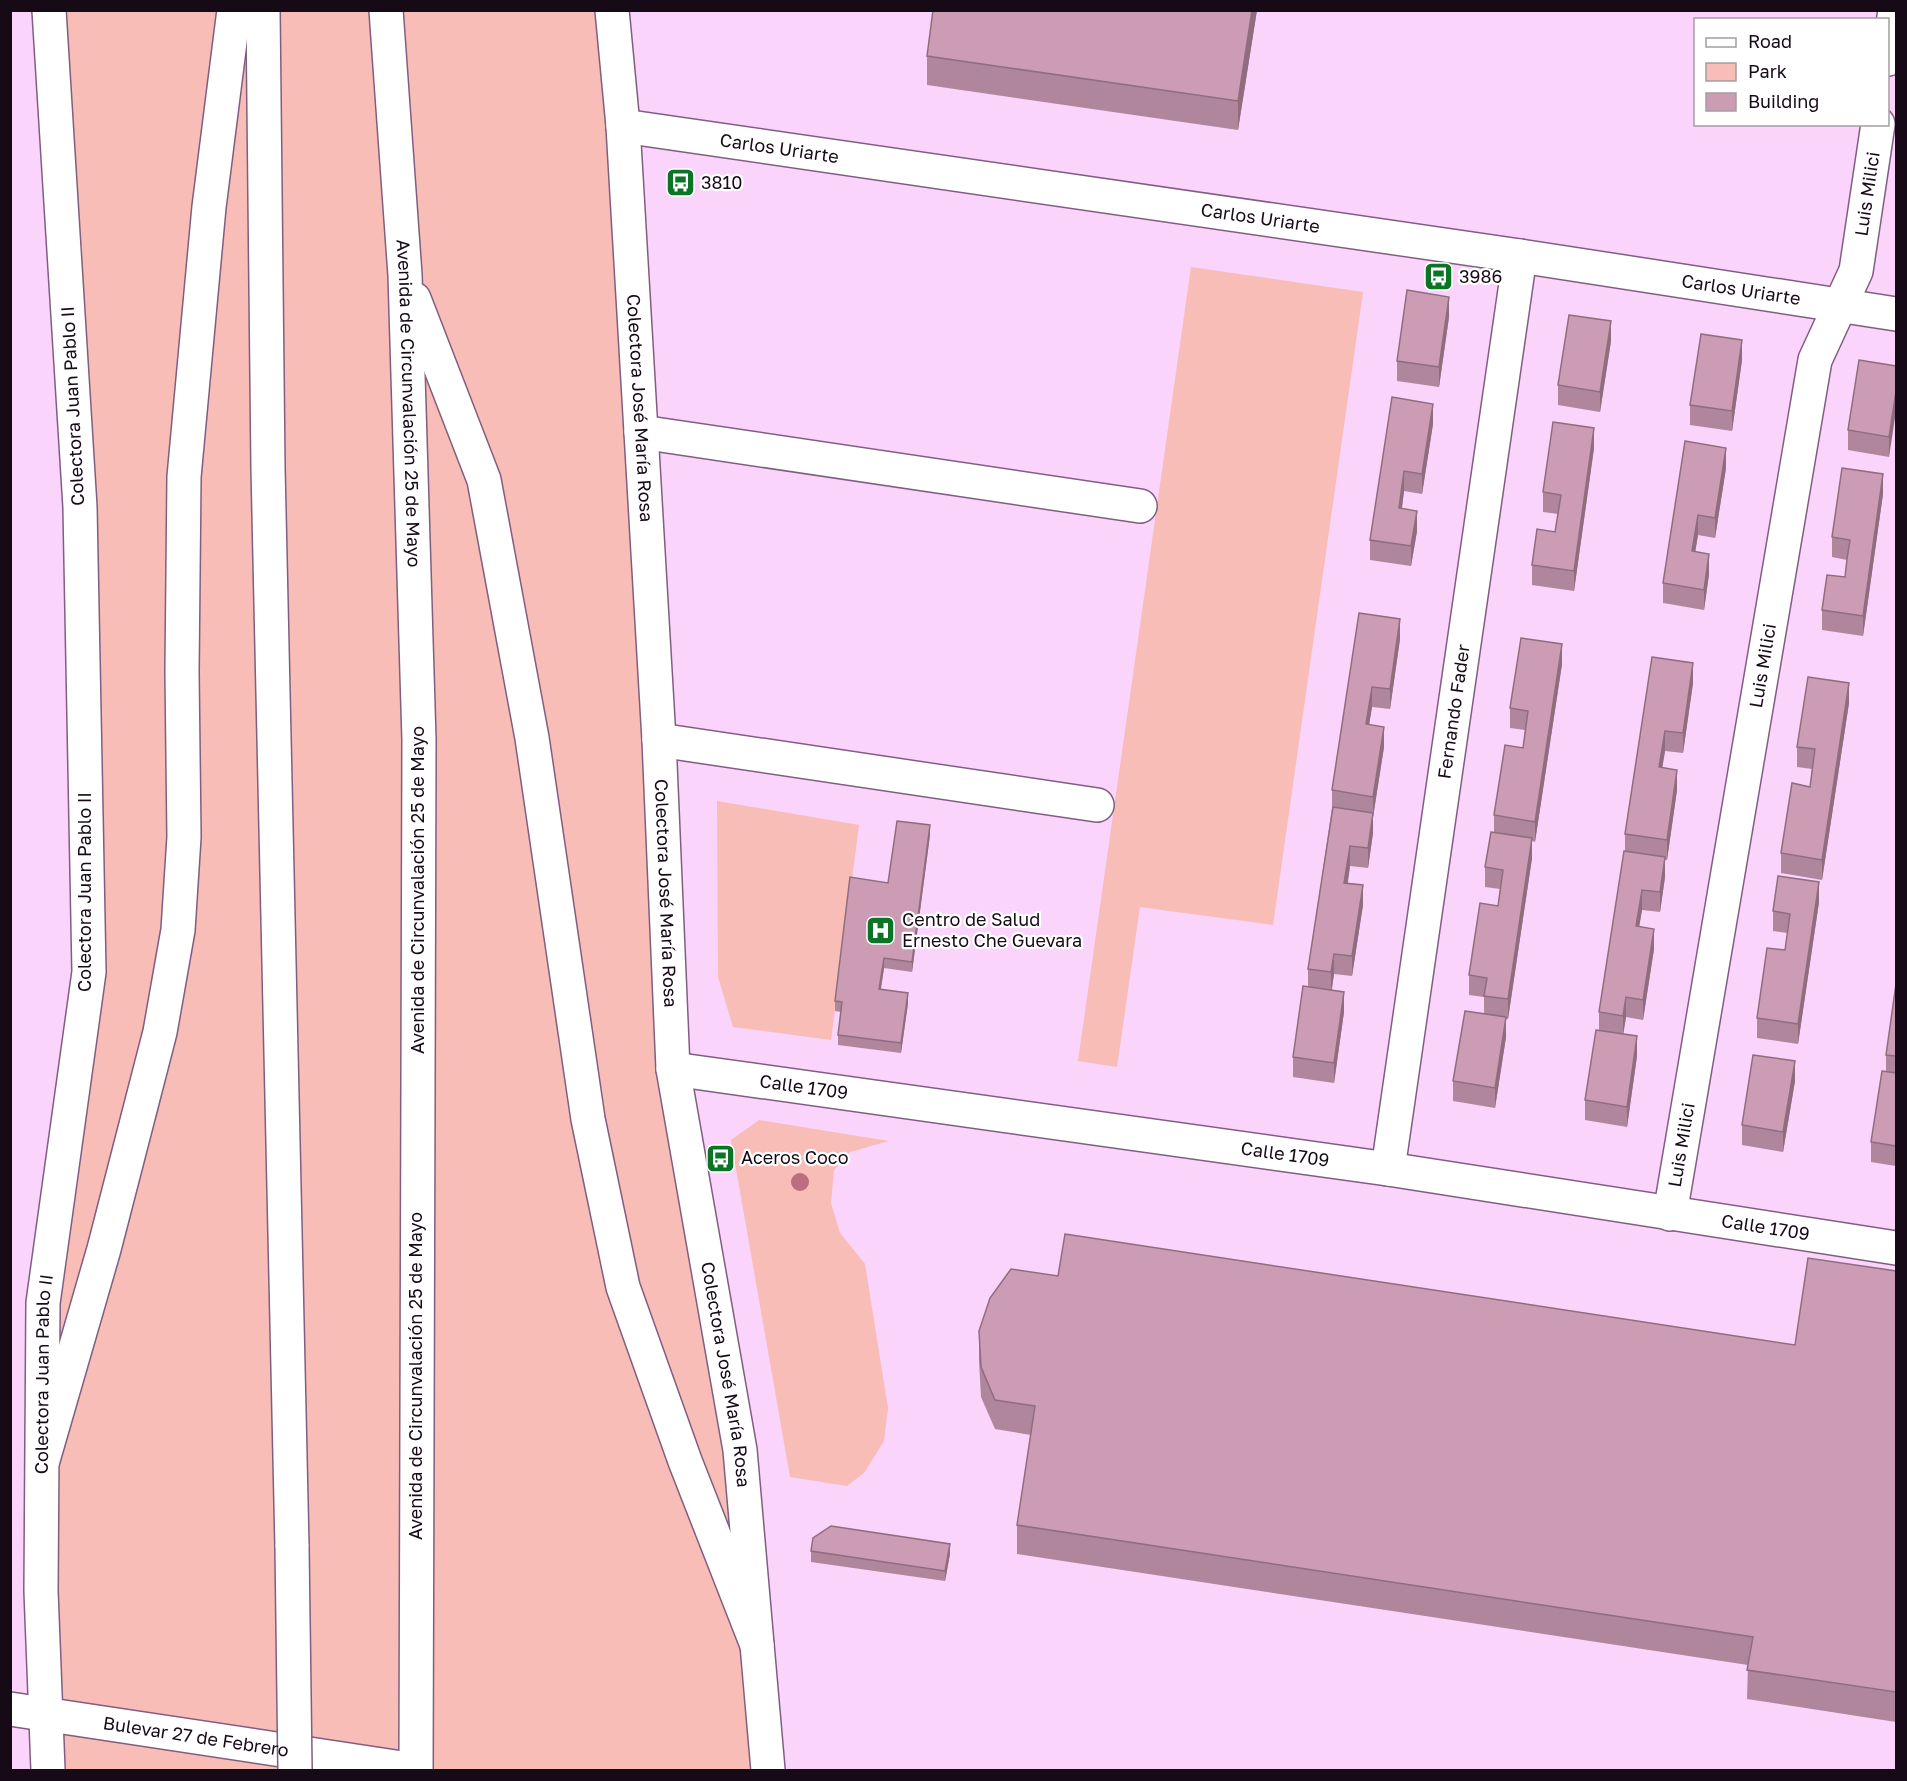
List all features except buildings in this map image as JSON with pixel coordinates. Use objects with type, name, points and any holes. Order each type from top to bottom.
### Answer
[{"type":"main road","name":"Colectora Juan Pablo II","points":[[48,1770],[41,1592],[43,1303],[89,972],[80,507],[49,10]]},
{"type":"main road","points":[[43,1460],[104,1249],[160,1032],[178,930],[184,837],[182,672],[184,477],[209,207],[234,10]]},
{"type":"main road","points":[[263,10],[268,480],[295,1770]]},
{"type":"main road","name":"Avenida de Circunvalación 25 de Mayo","points":[[386,10],[405,275],[419,740],[415,1770]]},
{"type":"main road","name":"Colectora José María Rosa","points":[[612,10],[623,126],[659,740],[672,1069],[740,1450],[768,1770]]},
{"type":"main road","points":[[1889,47],[1895,10]]},
{"type":"main road","name":"Carlos Uriarte","points":[[623,126],[1520,256],[1896,314]]},
{"type":"main road","name":"Luis Milici","points":[[1670,1214],[1815,360],[1856,271],[1878,126]]},
{"type":"main road","name":"Fernando Fader","points":[[1388,1169],[1520,256]]},
{"type":"main road","points":[[405,275],[484,480],[532,738],[588,1119],[623,1287],[685,1461],[757,1645]]},
{"type":"main road","points":[[641,432],[1140,506]]},
{"type":"main road","points":[[659,740],[1097,805]]},
{"type":"main road","name":"Calle 1709","points":[[672,1069],[1388,1169],[1896,1248]]},
{"type":"main road","name":"Bulevar 27 de Febrero","points":[[10,1708],[415,1770]]},
{"type":"green space","points":[[49,11],[612,11],[673,1069],[768,1770],[48,1770],[43,1460],[89,972]]},
{"type":"green space","points":[[1191,267],[1363,292],[1273,925],[1140,907],[1117,1067],[1078,1061]]},
{"type":"green space","points":[[717,801],[859,825],[831,1040],[733,1027],[718,977]]},
{"type":"green space","points":[[759,1120],[889,1141],[850,1152],[834,1170],[831,1203],[840,1233],[865,1264],[888,1408],[884,1441],[864,1473],[847,1486],[790,1477],[731,1140]]},
{"type":"place","name":"3810","points":[[680,183]]},
{"type":"place","name":"3986","points":[[1438,277]]},
{"type":"place","name":"Centro de Salud Ernesto Che Guevara","points":[[881,930]]},
{"type":"place","name":"Aceros Coco","points":[[720,1158]]}]
